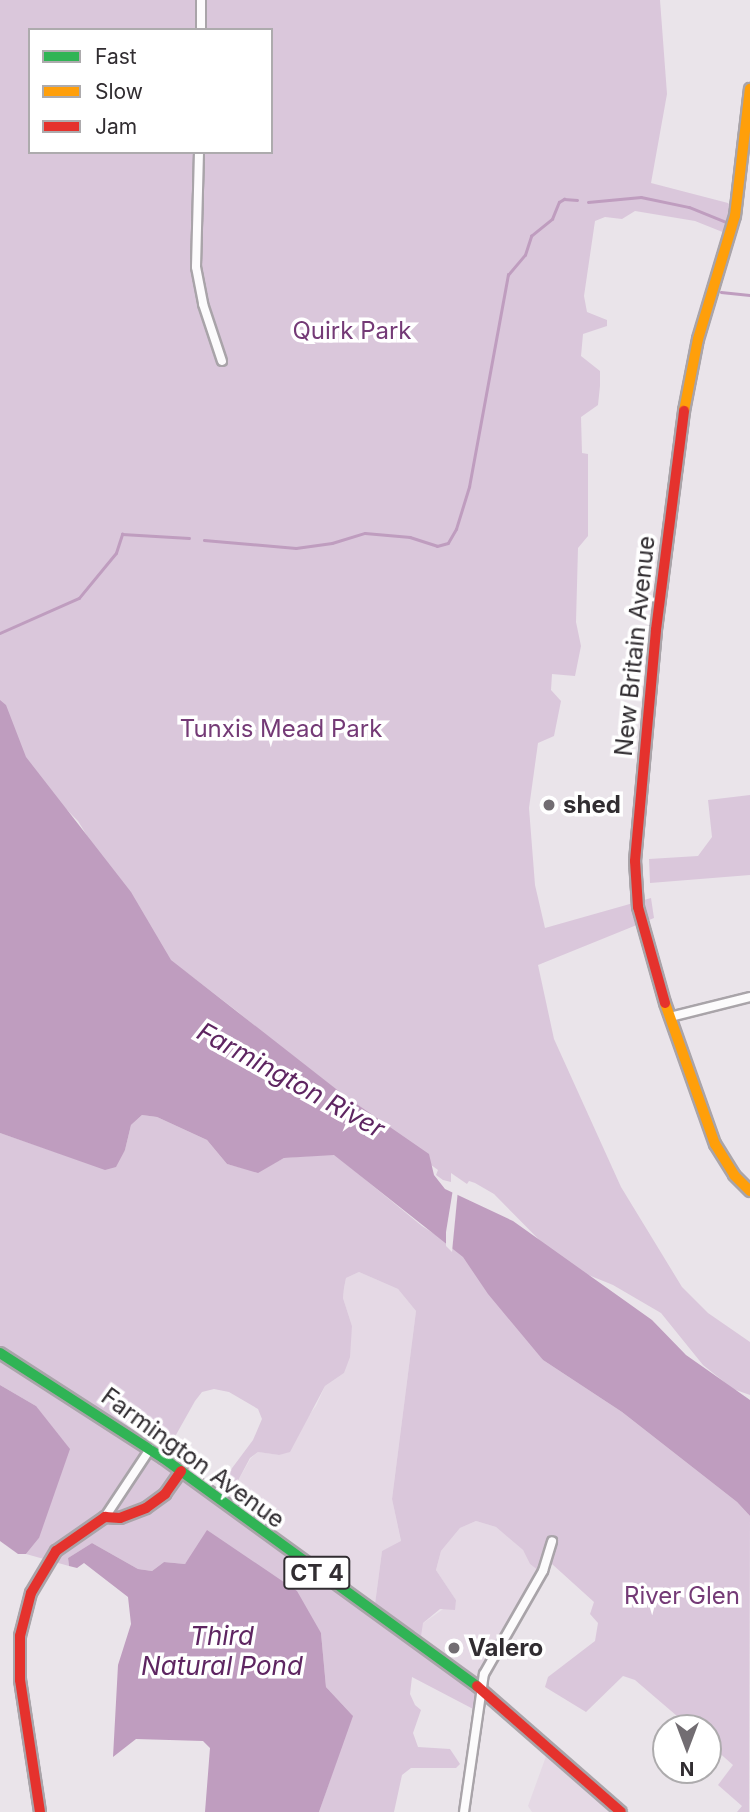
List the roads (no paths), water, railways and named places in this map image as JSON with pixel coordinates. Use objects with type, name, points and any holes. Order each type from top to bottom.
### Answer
[{"type":"street","points":[[201,0],[201,28]]},
{"type":"street","name":"New Britain Avenue","points":[[750,89],[735,216],[698,339],[684,409],[656,630],[635,861],[643,930],[670,1017],[715,1144],[734,1175],[750,1191]]},
{"type":"street","points":[[199,154],[196,267],[202,304],[222,361]]},
{"type":"street","points":[[670,1017],[750,998]]},
{"type":"street","name":"Farmington Avenue","points":[[0,1353],[150,1449],[269,1538],[480,1688],[621,1812]]},
{"type":"street","points":[[40,1812],[20,1679],[20,1636],[32,1592],[56,1552],[82,1530],[105,1517],[150,1449]]},
{"type":"street","points":[[105,1517],[120,1518],[146,1508],[165,1494],[181,1471]]},
{"type":"street","points":[[464,1812],[484,1674],[544,1571],[552,1541]]},
{"type":"water","name":"Farmington River","points":[[0,700],[6,705],[26,757],[131,892],[171,960],[345,1096],[429,1154],[434,1175],[445,1189],[513,1221],[652,1320],[686,1355],[750,1400],[750,1516],[737,1502],[622,1412],[543,1360],[488,1294],[463,1257],[334,1155],[284,1158],[258,1173],[227,1164],[207,1140],[157,1117],[142,1115],[131,1125],[125,1150],[116,1167],[105,1170],[0,1133]]},
{"type":"water","points":[[0,1385],[36,1406],[70,1449],[39,1538],[26,1554],[18,1554],[0,1541]]},
{"type":"water","name":"Third Natural Pond","points":[[207,1530],[297,1591],[321,1633],[326,1687],[353,1716],[319,1812],[205,1812],[210,1748],[203,1741],[136,1739],[113,1757],[118,1665],[131,1624],[128,1597],[84,1563],[77,1568],[69,1566],[68,1558],[92,1543],[138,1569],[152,1571],[164,1562],[185,1564]]},
{"type":"waterway","points":[[588,202],[641,197],[689,207],[726,222]]},
{"type":"waterway","points":[[204,540],[296,548],[332,543],[365,533],[410,537],[437,546],[448,543],[456,529],[469,487],[508,275],[525,255],[531,236],[552,219],[559,202],[564,199],[577,200]]},
{"type":"waterway","points":[[721,292],[750,295]]},
{"type":"waterway","points":[[0,633],[79,598],[116,553],[122,534],[189,538]]},
{"type":"place","name":"shed","points":[[549,805]]},
{"type":"place","name":"Valero","points":[[454,1648]]},
{"type":"park label","name":"Quirk Park","points":[[352,331]]},
{"type":"park label","name":"Tunxis Mead Park","points":[[281,729]]},
{"type":"park label","name":"River Glen","points":[[682,1596]]}]
